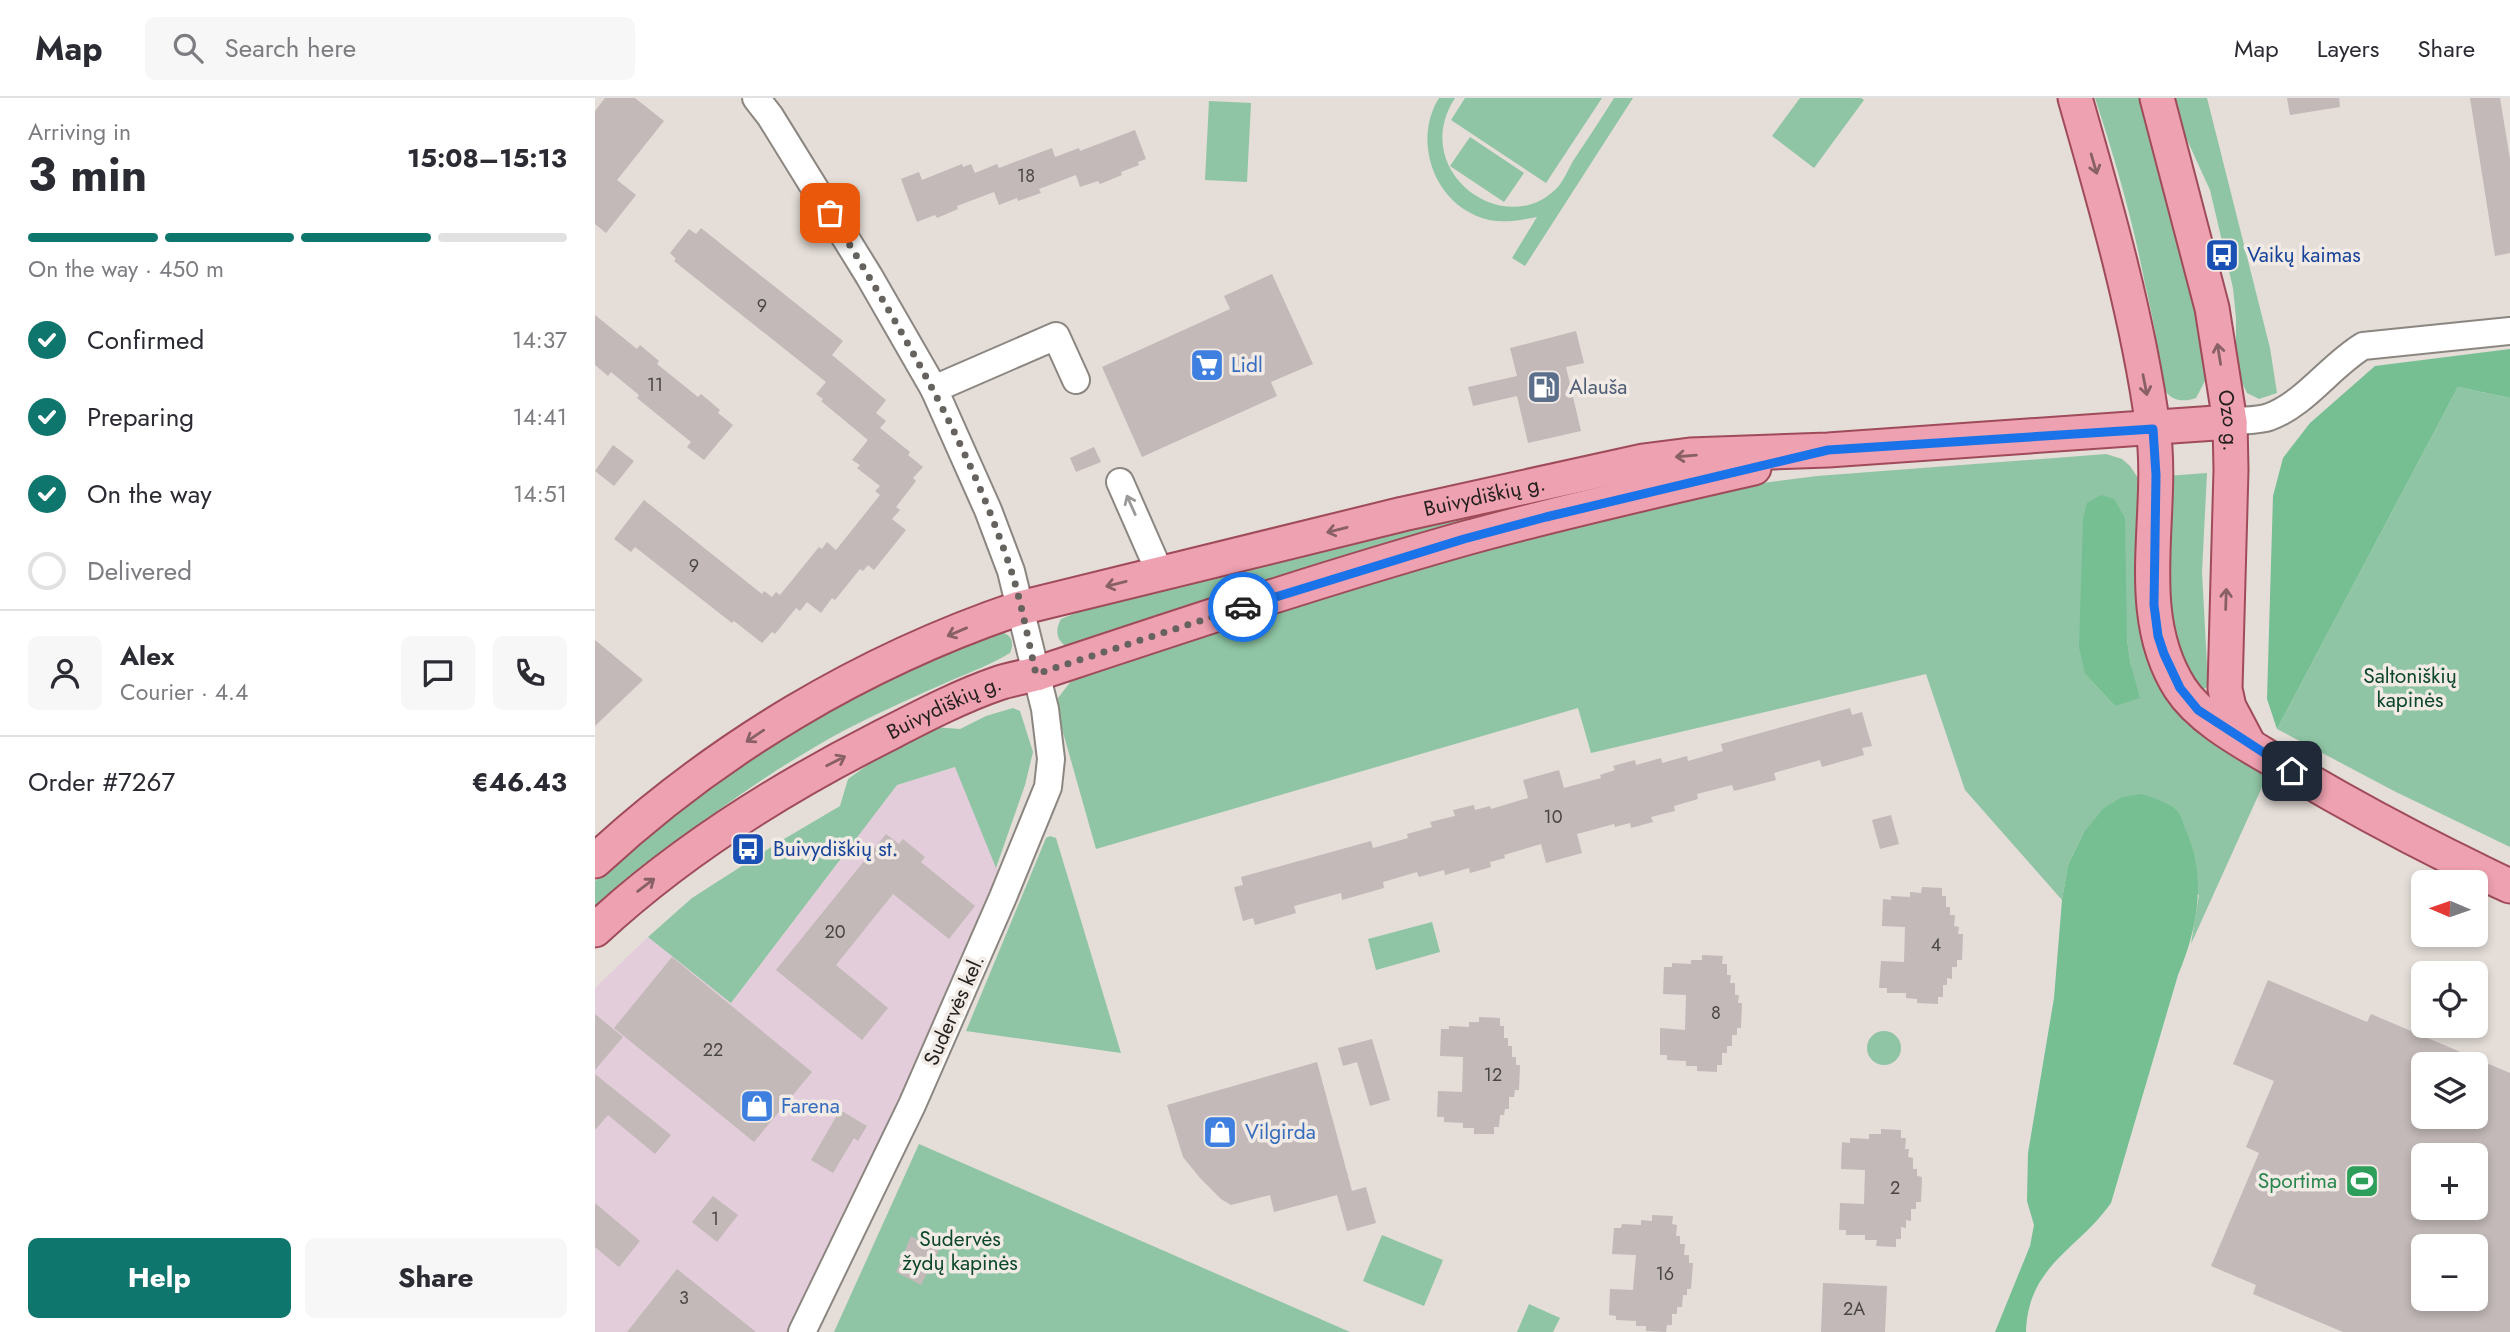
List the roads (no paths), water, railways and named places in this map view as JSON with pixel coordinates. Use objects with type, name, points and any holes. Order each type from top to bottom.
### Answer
[{"type":"main road","points":[[2075,98],[2117,255],[2153,429],[2156,475],[2154,605],[2158,636],[2180,688],[2198,710],[2249,745],[2358,811],[2510,886]]},
{"type":"main road","name":"Ozo g.","points":[[2157,98],[2212,309],[2230,422],[2225,689],[2229,707],[2249,745]]},
{"type":"main road","name":"Buivydiškių g.","points":[[595,861],[684,785],[787,715],[911,652],[1020,608],[1403,513],[1643,461],[1690,455],[1828,450],[2230,422]]},
{"type":"main road","name":"Buivydiškių g.","points":[[595,930],[634,894],[686,854],[813,772],[914,721],[1000,682],[1036,674],[1464,539],[1581,508],[1828,450]]},
{"type":"street","name":"Sudervės kel.","points":[[756,98],[869,276],[934,389],[989,510],[1011,571],[1045,709],[1051,759],[1048,787],[1040,811],[912,1105],[802,1332]]},
{"type":"street","points":[[2230,422],[2266,418],[2284,410],[2346,356],[2363,346],[2510,331]]},
{"type":"street","points":[[934,389],[1056,335],[1076,380]]},
{"type":"street","points":[[1120,482],[1160,573]]},
{"type":"place","name":"Vaikų kaimas","points":[[2222,255]]},
{"type":"place","name":"Lidl","points":[[1207,365]]},
{"type":"place","name":"Alauša","points":[[1544,387]]},
{"type":"place","name":"Buivydiškių st.","points":[[748,849]]},
{"type":"place","name":"Farena","points":[[757,1106]]},
{"type":"place","name":"Vilgirda","points":[[1220,1132]]},
{"type":"place","name":"Sportima","points":[[2362,1181]]},
{"type":"park label","name":"Saltoniškių kapinės","points":[[2410,688]]},
{"type":"park label","name":"Sudervės žydų kapinės","points":[[960,1251]]}]
